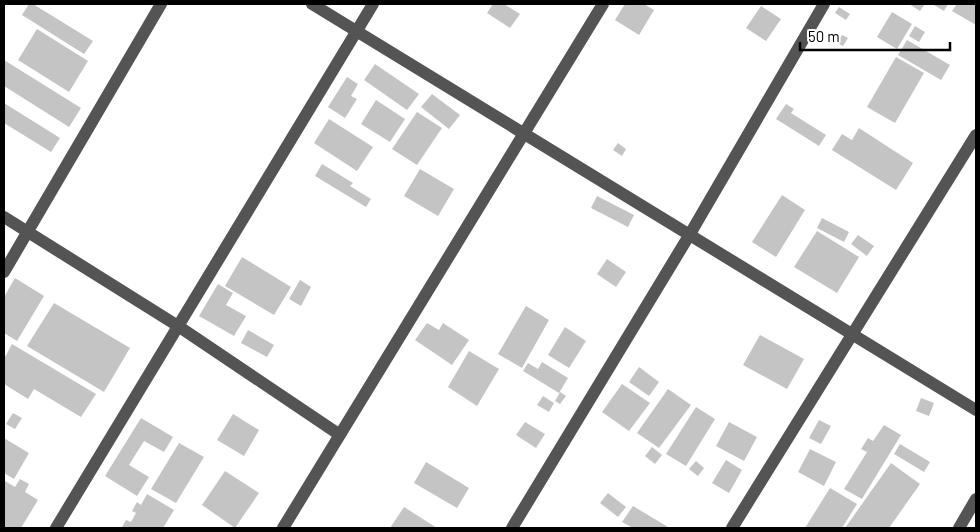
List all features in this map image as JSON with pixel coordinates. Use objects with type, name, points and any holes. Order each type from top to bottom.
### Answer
[{"type":"street","points":[[4,272],[161,4]]},
{"type":"street","points":[[312,4],[976,410]]},
{"type":"street","points":[[56,528],[373,4]]},
{"type":"street","points":[[282,528],[603,4]]},
{"type":"street","points":[[512,528],[690,234],[824,4]]},
{"type":"street","points":[[732,528],[976,135]]},
{"type":"street","points":[[4,217],[178,326],[340,436]]},
{"type":"street","points":[[959,528],[976,499]]},
{"type":"building","points":[[29,4],[33,4],[93,41],[84,54],[22,15]]},
{"type":"building","points":[[493,4],[504,4],[520,14],[510,28],[487,13]]},
{"type":"building","points":[[625,4],[644,4],[654,10],[639,35],[615,20]]},
{"type":"building","points":[[909,4],[925,4],[920,11]]},
{"type":"building","points":[[932,4],[948,4],[944,11]]},
{"type":"building","points":[[957,4],[976,4],[976,25],[952,11]]},
{"type":"building","points":[[761,6],[781,19],[766,41],[746,28]]},
{"type":"building","points":[[839,7],[850,14],[846,20],[835,13]]},
{"type":"building","points":[[892,12],[912,24],[897,49],[877,37]]},
{"type":"building","points":[[915,26],[925,32],[919,42],[909,36]]},
{"type":"building","points":[[37,29],[88,61],[69,92],[18,60]]},
{"type":"building","points":[[842,35],[848,38],[843,46],[837,43]]},
{"type":"building","points":[[907,40],[950,65],[941,80],[898,55]]},
{"type":"building","points":[[896,57],[924,73],[895,123],[867,107]]},
{"type":"building","points":[[4,60],[81,108],[69,127],[4,86]]},
{"type":"building","points":[[375,64],[419,94],[407,110],[364,80]]},
{"type":"building","points":[[347,77],[358,84],[351,96],[357,99],[345,118],[328,107]]},
{"type":"building","points":[[432,94],[460,115],[449,129],[421,107]]},
{"type":"building","points":[[376,100],[405,119],[390,142],[361,124]]},
{"type":"building","points":[[4,103],[60,138],[51,152],[4,123]]},
{"type":"building","points":[[786,104],[794,109],[791,113],[826,135],[819,146],[776,119]]},
{"type":"building","points":[[417,112],[442,128],[417,165],[392,149]]},
{"type":"building","points":[[329,119],[373,147],[357,171],[314,143]]},
{"type":"building","points":[[859,128],[913,163],[896,190],[832,150],[842,134],[852,140]]},
{"type":"building","points":[[618,143],[626,149],[622,156],[613,150]]},
{"type":"building","points":[[322,164],[353,183],[350,186],[371,199],[366,207],[315,176]]},
{"type":"building","points":[[420,169],[454,189],[438,216],[404,196]]},
{"type":"building","points":[[782,195],[805,210],[776,257],[752,242]]},
{"type":"building","points":[[597,196],[634,215],[628,227],[591,208]]},
{"type":"building","points":[[822,218],[849,232],[844,242],[817,228]]},
{"type":"building","points":[[817,231],[859,257],[837,293],[794,267]]},
{"type":"building","points":[[858,235],[874,246],[867,256],[851,244]]},
{"type":"building","points":[[242,257],[291,287],[274,315],[225,286]]},
{"type":"building","points":[[607,259],[626,272],[616,287],[597,274]]},
{"type":"building","points":[[15,278],[44,296],[17,341],[4,333],[4,297]]},
{"type":"building","points":[[300,280],[311,287],[301,306],[289,299]]},
{"type":"building","points":[[218,284],[233,293],[226,305],[246,316],[234,336],[199,316]]},
{"type":"building","points":[[54,303],[130,348],[104,392],[27,346]]},
{"type":"building","points":[[526,306],[549,320],[522,368],[498,354]]},
{"type":"building","points":[[427,323],[439,330],[443,323],[469,340],[452,365],[415,340]]},
{"type":"building","points":[[565,327],[586,341],[569,368],[548,355]]},
{"type":"building","points":[[248,330],[274,345],[267,357],[241,343]]},
{"type":"building","points":[[760,335],[804,359],[787,389],[743,365]]},
{"type":"building","points":[[12,344],[96,394],[81,417],[34,389],[28,399],[4,384],[4,359]]},
{"type":"building","points":[[469,351],[499,369],[477,406],[448,387]]},
{"type":"building","points":[[542,362],[568,378],[559,393],[523,371],[528,363],[538,369]]},
{"type":"building","points":[[639,367],[659,382],[649,396],[629,382]]},
{"type":"building","points":[[622,384],[650,403],[629,431],[602,412]]},
{"type":"building","points":[[668,389],[691,405],[659,448],[637,433]]},
{"type":"building","points":[[560,392],[566,396],[560,404],[555,401]]},
{"type":"building","points":[[543,396],[554,403],[549,412],[537,405]]},
{"type":"building","points":[[921,398],[934,403],[929,416],[916,411]]},
{"type":"building","points":[[696,407],[715,419],[686,466],[666,454]]},
{"type":"building","points":[[13,413],[22,418],[15,429],[6,424]]},
{"type":"building","points":[[233,414],[259,430],[244,456],[217,440]]},
{"type":"building","points":[[141,418],[173,437],[164,452],[144,441],[129,465],[149,477],[137,496],[105,476]]},
{"type":"building","points":[[819,420],[831,426],[821,444],[809,438]]},
{"type":"building","points":[[525,422],[545,434],[536,448],[516,435]]},
{"type":"building","points":[[729,422],[757,437],[744,461],[716,446]]},
{"type":"building","points":[[884,425],[901,435],[862,499],[844,489],[867,452],[861,449],[868,438],[873,441]]},
{"type":"building","points":[[4,438],[29,453],[14,479],[4,473]]},
{"type":"building","points":[[179,443],[204,457],[176,503],[151,489]]},
{"type":"building","points":[[900,444],[930,462],[924,472],[894,454]]},
{"type":"building","points":[[652,447],[662,455],[655,464],[645,456]]},
{"type":"building","points":[[810,449],[836,462],[824,486],[798,472]]},
{"type":"building","points":[[726,460],[742,470],[729,493],[712,483]]},
{"type":"building","points":[[696,461],[704,468],[698,476],[689,469]]},
{"type":"building","points":[[426,462],[469,488],[457,508],[414,483]]},
{"type":"building","points":[[891,463],[920,484],[889,528],[845,528]]},
{"type":"building","points":[[225,471],[259,493],[235,528],[202,505]]},
{"type":"building","points":[[20,479],[29,484],[25,492],[38,500],[21,528],[4,528],[4,483],[5,481],[15,487]]},
{"type":"building","points":[[830,488],[857,504],[842,528],[805,528]]},
{"type":"building","points":[[608,493],[626,507],[618,517],[600,503]]},
{"type":"building","points":[[147,494],[174,510],[163,528],[122,527],[126,520],[131,522],[136,513],[132,511],[137,502],[141,505]]},
{"type":"building","points":[[633,506],[668,527],[633,528],[622,522]]},
{"type":"building","points":[[404,507],[437,528],[390,528]]}]
